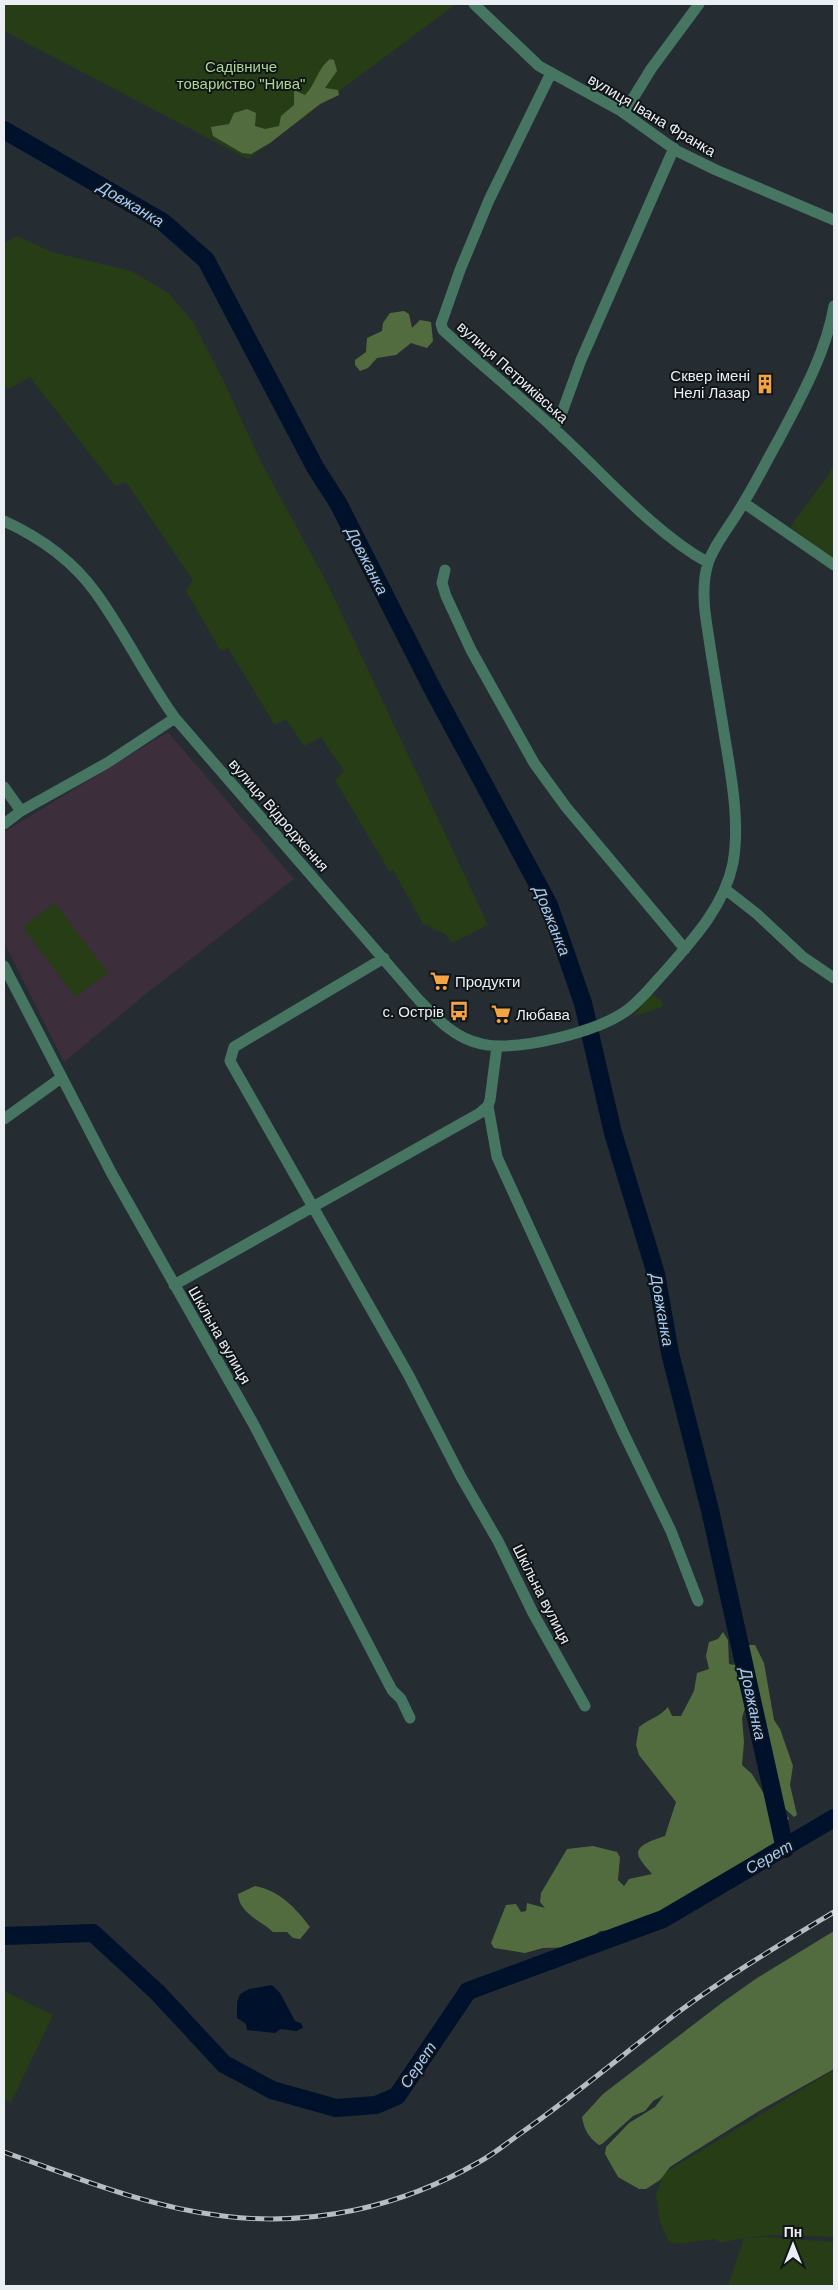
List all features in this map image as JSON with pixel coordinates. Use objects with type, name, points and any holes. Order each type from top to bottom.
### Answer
[{"type":"street","name":"вулиця Івана Франка","points":[[474,4],[539,66],[624,113],[674,148],[716,170],[834,220]]},
{"type":"street","points":[[624,113],[651,69],[700,4]]},
{"type":"street","name":"вулиця Петриківська","points":[[551,72],[489,200],[460,270],[441,324],[443,330],[554,428],[655,523],[688,550],[707,562]]},
{"type":"street","points":[[554,428],[560,418],[581,360],[674,148]]},
{"type":"street","points":[[707,562],[719,540],[744,503],[806,386],[828,333],[834,306]]},
{"type":"street","points":[[744,503],[834,565]]},
{"type":"street","name":"вулиця Відродження","points":[[4,521],[47,545],[72,566],[95,591],[159,696],[175,718],[444,1025],[463,1038],[481,1044],[497,1046],[536,1042],[601,1026],[627,1010],[685,949],[701,929],[725,889],[733,862],[734,810],[705,612],[703,592],[707,562]]},
{"type":"street","points":[[445,570],[442,584],[446,596],[471,650],[534,763],[566,807],[685,949]]},
{"type":"street","points":[[4,824],[21,811],[107,763],[175,718]]},
{"type":"street","points":[[4,787],[21,811]]},
{"type":"street","points":[[725,889],[756,914],[803,957],[834,978]]},
{"type":"street","name":"Шкільна вулиця","points":[[384,958],[234,1047],[230,1060],[408,1374],[461,1477],[498,1541],[533,1613],[585,1706]]},
{"type":"street","name":"Шкільна вулиця","points":[[4,966],[61,1078],[174,1286],[254,1425],[392,1690],[401,1699],[410,1718]]},
{"type":"street","points":[[497,1046],[488,1106],[497,1157],[623,1432],[671,1531],[698,1601]]},
{"type":"street","points":[[4,1119],[61,1078]]},
{"type":"street","points":[[174,1286],[459,1125],[488,1106]]},
{"type":"shaded area","points":[[168,732],[294,879],[147,993],[64,1062],[4,942],[4,832]]},
{"type":"green space","name":"Садівниче товариство \"Нива\"","points":[[4,4],[456,4],[248,159],[4,31]]},
{"type":"green space","points":[[330,59],[334,60],[337,71],[325,88],[338,90],[339,95],[320,104],[270,143],[251,154],[242,153],[213,136],[211,127],[229,124],[234,113],[247,109],[256,113],[255,126],[265,129],[279,126],[281,116],[294,105],[294,90],[305,95],[322,67]]},
{"type":"green space","points":[[16,236],[52,252],[131,271],[168,293],[193,322],[224,382],[260,460],[329,587],[488,925],[452,943],[445,934],[423,924],[393,870],[389,871],[335,780],[344,771],[321,737],[304,746],[286,719],[275,725],[228,648],[221,651],[186,591],[193,580],[126,482],[115,486],[30,377],[8,389],[4,384],[4,244]]},
{"type":"green space","points":[[404,311],[409,314],[412,328],[420,320],[431,322],[433,341],[427,348],[411,343],[396,355],[377,358],[368,368],[360,371],[355,365],[355,360],[366,352],[367,338],[382,331],[383,323],[390,313]]},
{"type":"green space","points":[[834,463],[834,559],[790,527],[828,476]]},
{"type":"green space","points":[[55,903],[108,973],[75,997],[23,927]]},
{"type":"green space","points":[[651,994],[661,1000],[664,1006],[633,1017]]},
{"type":"green space","points":[[723,1632],[728,1640],[729,1664],[734,1665],[743,1645],[755,1645],[764,1663],[774,1720],[780,1729],[793,1766],[790,1785],[797,1815],[794,1817],[771,1796],[757,1756],[746,1705],[742,1718],[744,1742],[742,1765],[752,1774],[770,1804],[789,1818],[775,1854],[744,1872],[730,1886],[698,1889],[677,1912],[645,1916],[624,1930],[600,1931],[580,1947],[543,1948],[525,1953],[494,1948],[491,1943],[506,1905],[516,1904],[521,1912],[526,1911],[527,1903],[545,1908],[540,1902],[541,1893],[567,1849],[593,1846],[617,1852],[620,1857],[618,1880],[624,1886],[629,1879],[652,1874],[640,1859],[639,1849],[647,1843],[665,1836],[676,1802],[639,1755],[636,1745],[639,1727],[662,1713],[668,1707],[672,1716],[681,1716],[694,1691],[697,1673],[709,1669],[706,1656],[709,1642],[718,1639]]},
{"type":"green space","points":[[255,1886],[272,1891],[299,1913],[310,1927],[300,1939],[293,1938],[287,1932],[273,1932],[246,1911],[239,1901],[238,1894]]},
{"type":"green space","points":[[834,1931],[834,2069],[759,2111],[687,2156],[670,2167],[660,2180],[646,2189],[639,2189],[618,2177],[605,2154],[606,2147],[629,2123],[655,2107],[664,2095],[653,2101],[645,2111],[633,2116],[599,2145],[587,2132],[582,2117],[603,2094],[723,2002],[757,1978]]},
{"type":"green space","points":[[4,1991],[53,2015],[11,2102],[4,2099]]},
{"type":"green space","points":[[834,2070],[834,2237],[777,2235],[749,2237],[721,2243],[715,2239],[676,2244],[669,2242],[660,2222],[656,2195],[664,2173]]},
{"type":"green space","points":[[761,2237],[834,2242],[834,2286],[728,2286],[744,2238]]},
{"type":"water","points":[[272,1985],[280,1993],[295,2021],[301,2023],[303,2028],[296,2031],[281,2029],[275,2033],[247,2030],[246,2024],[237,2018],[237,2002],[240,1994],[249,1989]]},
{"type":"waterway","name":"Довжанка","points":[[4,130],[163,222],[206,260],[315,467],[338,503],[431,686],[549,905],[583,1003],[613,1133],[656,1274],[670,1353],[710,1510],[785,1849]]},
{"type":"waterway","name":"Серет","points":[[4,1936],[93,1933],[157,1992],[224,2064],[272,2090],[336,2108],[376,2105],[397,2096],[468,1991],[663,1919],[834,1818]]},
{"type":"railway","points":[[4,2152],[84,2181],[139,2198],[167,2206],[223,2216],[256,2219],[290,2219],[323,2216],[387,2202],[449,2178],[490,2156],[561,2104],[696,1999],[834,1912]]},
{"type":"place","name":"Сквер імені Нелі Лазар","points":[[765,384]]},
{"type":"place","name":"Продукти","points":[[440,981]]},
{"type":"place","name":"с. Острів","points":[[459,1011]]},
{"type":"place","name":"Любава","points":[[501,1014]]}]
